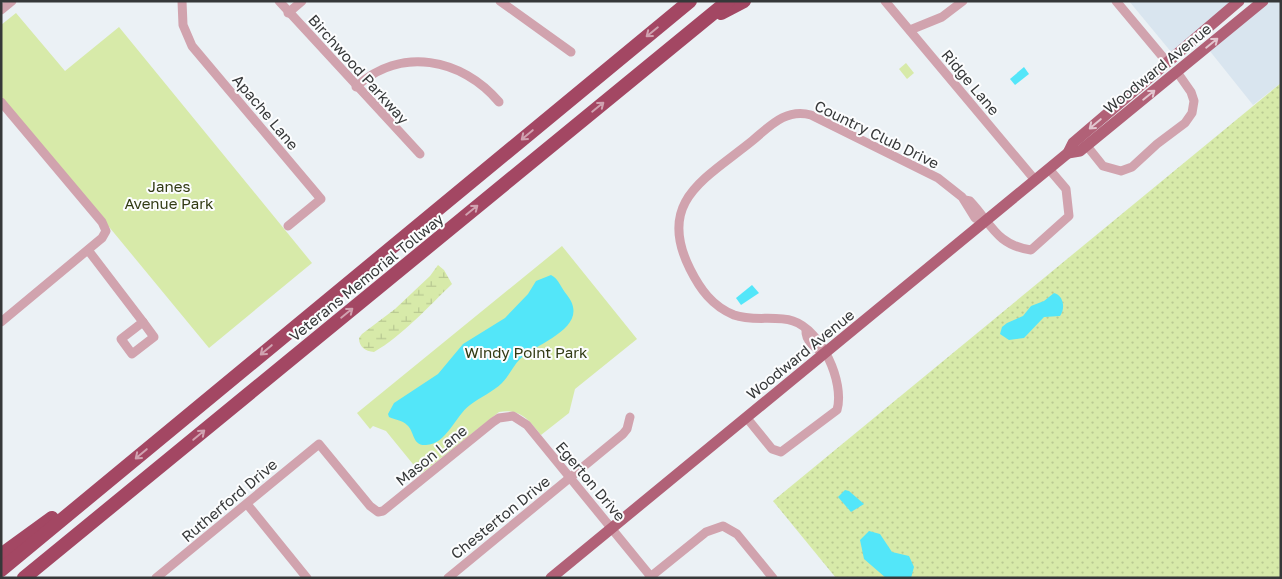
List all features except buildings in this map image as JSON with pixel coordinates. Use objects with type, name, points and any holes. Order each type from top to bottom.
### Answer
[{"type":"highway","name":"Veterans Memorial Tollway","points":[[1,570],[690,1]]},
{"type":"highway","name":"Veterans Memorial Tollway","points":[[24,578],[728,1]]},
{"type":"highway","points":[[704,21],[734,8],[744,1]]},
{"type":"highway","points":[[1,555],[33,530],[105,484]]},
{"type":"highway","points":[[35,578],[108,510]]},
{"type":"main road","name":"Woodward Avenue","points":[[551,578],[986,222],[1068,153],[1073,143],[1239,1]]},
{"type":"main road","name":"Woodward Avenue","points":[[1068,153],[1080,151],[1263,1]]},
{"type":"street","points":[[1,10],[12,1]]},
{"type":"street","name":"Apache Lane","points":[[182,1],[183,25],[192,46],[322,198],[288,226]]},
{"type":"street","name":"Birchwood Parkway","points":[[279,1],[356,87],[420,154]]},
{"type":"street","points":[[288,13],[302,1]]},
{"type":"street","points":[[500,1],[571,52]]},
{"type":"street","name":"Ridge Lane","points":[[885,1],[1035,180]]},
{"type":"street","points":[[910,30],[942,17],[963,1]]},
{"type":"street","points":[[1116,1],[1168,62]]},
{"type":"street","points":[[356,87],[381,68],[395,64],[422,61],[469,76],[488,90],[499,102]]},
{"type":"street","points":[[1086,146],[1103,166],[1121,171],[1132,167],[1157,144],[1185,123],[1192,113],[1194,101],[1191,92],[1177,72]]},
{"type":"street","points":[[1,322],[102,238],[106,231],[104,226],[2,104]]},
{"type":"street","name":"Country Club Drive","points":[[824,353],[816,349],[806,335],[806,330],[792,321],[753,320],[723,309],[701,289],[682,253],[678,236],[681,209],[690,193],[778,119],[793,114],[811,115],[938,178],[965,200],[970,201],[982,213],[986,222],[997,236],[1020,248],[1031,250],[1069,216],[1066,189],[1049,169]]},
{"type":"street","points":[[88,250],[143,322]]},
{"type":"street","points":[[746,417],[772,449],[781,452],[836,410],[838,404],[834,373],[824,353]]},
{"type":"street","name":"Egerton Drive","points":[[502,418],[513,416],[524,422],[651,577]]},
{"type":"street","name":"Mason Lane","points":[[318,444],[370,506],[378,512],[387,509],[493,422],[502,418]]},
{"type":"street","name":"Chesterton Drive","points":[[448,578],[623,434],[627,429],[630,418]]},
{"type":"street","name":"Rutherford Drive","points":[[156,578],[318,444]]},
{"type":"street","points":[[247,504],[307,578]]},
{"type":"street","points":[[651,577],[703,534],[711,529],[723,526],[732,530],[773,578]]},
{"type":"shaded area","points":[[1129,1],[1233,1],[1172,53]]},
{"type":"shaded area","points":[[1268,1],[1281,1],[1281,83],[1253,105],[1209,50]]},
{"type":"green space","name":"Janes Avenue Park","points":[[16,13],[65,71],[119,27],[312,263],[209,348],[1,96],[1,25]]},
{"type":"green space","points":[[906,63],[914,73],[907,79],[899,69]]},
{"type":"green space","points":[[1281,83],[1281,578],[836,578],[773,501]]},
{"type":"green space","name":"Windy Point Park","points":[[562,246],[637,339],[575,389],[569,413],[541,435],[523,416],[513,412],[499,412],[421,474],[386,431],[373,426],[370,429],[357,413]]},
{"type":"green space","points":[[438,265],[444,270],[452,284],[395,338],[374,352],[363,348],[359,338],[362,334],[395,309],[430,276]]},
{"type":"water","points":[[1024,67],[1029,74],[1015,85],[1010,79]]},
{"type":"water","points":[[551,275],[558,281],[573,306],[573,316],[568,325],[560,333],[520,359],[502,383],[465,410],[440,440],[421,445],[416,441],[407,425],[389,417],[388,414],[394,403],[438,374],[463,344],[505,318],[528,294],[536,281]]},
{"type":"water","points":[[752,285],[759,293],[741,305],[736,298]]},
{"type":"water","points":[[1054,293],[1060,296],[1063,302],[1060,316],[1044,317],[1024,338],[1009,340],[1000,334],[1002,327],[1007,323],[1023,316],[1031,306],[1044,301]]},
{"type":"water","points":[[845,490],[849,491],[864,504],[851,512],[838,497]]},
{"type":"water","points":[[869,531],[880,534],[892,552],[909,556],[914,567],[911,578],[886,578],[864,559],[860,540]]}]
